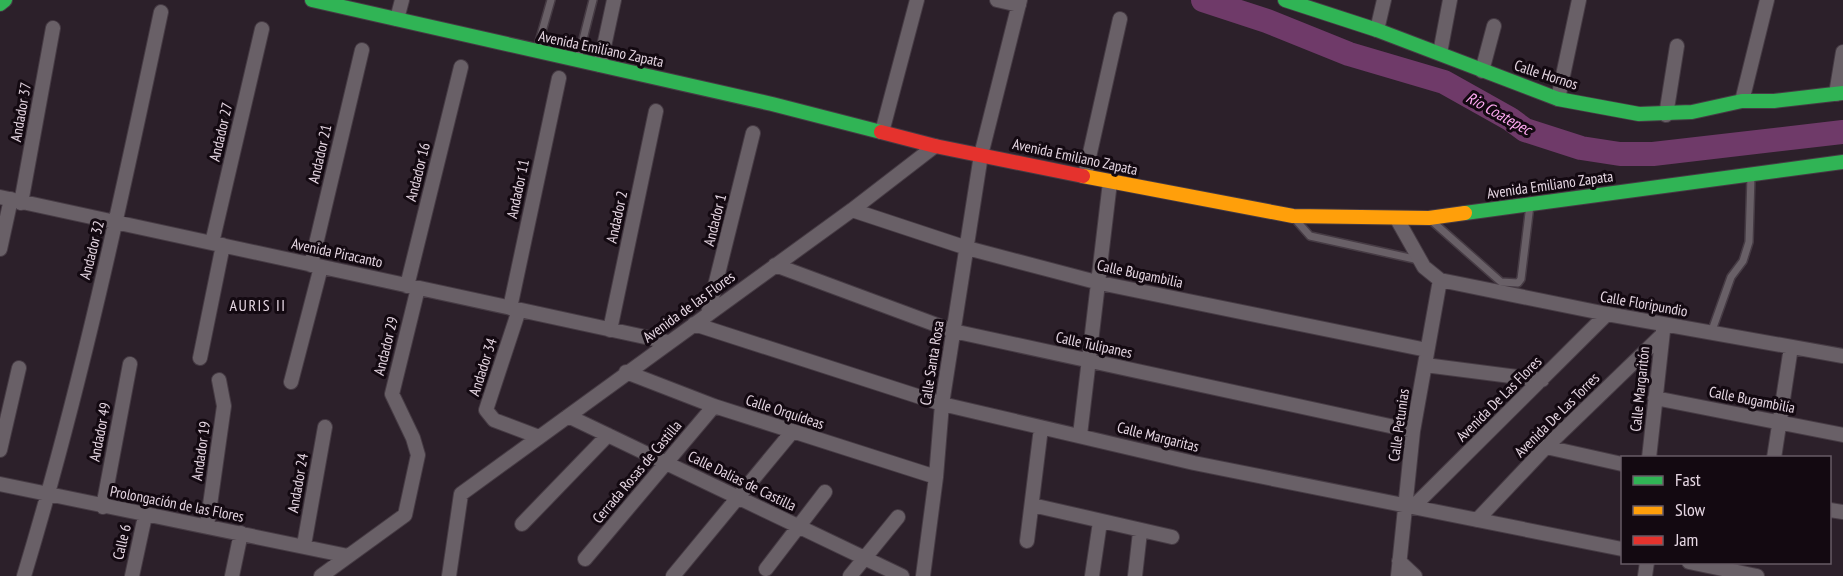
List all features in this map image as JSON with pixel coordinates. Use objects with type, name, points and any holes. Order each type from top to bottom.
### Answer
[{"type":"main road","points":[[0,4],[5,0]]},
{"type":"main road","name":"Avenida Emiliano Zapata","points":[[312,0],[772,104],[935,146],[1293,216],[1429,218],[1843,162]]},
{"type":"main road","name":"Calle Hornos","points":[[1285,0],[1321,5],[1377,30],[1558,99],[1640,114],[1666,115],[1742,101],[1774,101],[1839,93]]},
{"type":"street","points":[[397,20],[402,0]]},
{"type":"street","points":[[600,65],[614,0]]},
{"type":"street","points":[[882,132],[916,0]]},
{"type":"street","points":[[997,0],[1019,2]]},
{"type":"street","points":[[1377,30],[1384,0]]},
{"type":"street","points":[[1440,53],[1450,0]]},
{"type":"street","points":[[1558,99],[1579,0]]},
{"type":"street","points":[[1742,101],[1767,0]]},
{"type":"street","name":"Calle Santa Rosa","points":[[922,576],[936,477],[942,404],[981,155],[1019,2]]},
{"type":"street","name":"Andador 32","points":[[24,576],[49,495],[116,222],[160,12]]},
{"type":"street","points":[[1085,175],[1120,20]]},
{"type":"street","points":[[1482,71],[1494,26]]},
{"type":"street","name":"Andador 37","points":[[0,249],[53,28]]},
{"type":"street","name":"Andador 27","points":[[218,244],[262,29]]},
{"type":"street","points":[[1666,115],[1677,46]]},
{"type":"street","name":"Andador 21","points":[[316,266],[362,50]]},
{"type":"street","points":[[1839,93],[1843,52]]},
{"type":"street","name":"Andador 16","points":[[412,287],[461,67]]},
{"type":"street","name":"Andador 11","points":[[514,309],[559,78]]},
{"type":"street","name":"Andador 2","points":[[610,330],[656,111]]},
{"type":"street","name":"Andador 1","points":[[708,314],[753,133]]},
{"type":"street","name":"Avenida de las Flores","points":[[449,576],[461,494],[852,210],[935,146]]},
{"type":"street","points":[[1080,435],[1091,361],[1110,182]]},
{"type":"street","name":"Avenida Piracanto","points":[[11,200],[668,342]]},
{"type":"street","name":"Calle Bugambilia","points":[[852,210],[967,248],[1100,283],[1427,350]]},
{"type":"street","points":[[1397,219],[1419,260],[1440,280]]},
{"type":"street","points":[[200,358],[218,244]]},
{"type":"street","name":"Calle Tulipanes","points":[[775,265],[953,330],[1413,431]]},
{"type":"street","points":[[291,382],[316,266]]},
{"type":"street","name":"Calle Floripundio","points":[[1440,280],[1607,314],[1663,330],[1711,333],[1843,356]]},
{"type":"street","name":"Calle Petunias","points":[[1398,576],[1409,506],[1413,431],[1440,280]]},
{"type":"street","name":"Andador 29","points":[[348,556],[405,515],[418,455],[413,438],[392,394],[412,287]]},
{"type":"street","name":"Andador 34","points":[[514,309],[486,410],[494,420],[539,437]]},
{"type":"street","name":"Avenida De Las Flores","points":[[1409,506],[1542,380],[1607,314]]},
{"type":"street","name":"Calle Margaritas","points":[[694,324],[942,404],[1041,428],[1080,435],[1194,463],[1621,549]]},
{"type":"street","name":"Calle Margaritón","points":[[1648,456],[1663,330]]},
{"type":"street","name":"Avenida De Las Torres","points":[[1477,520],[1663,330]]},
{"type":"street","points":[[1774,456],[1791,347]]},
{"type":"street","name":"Andador 49","points":[[103,507],[130,364]]},
{"type":"street","points":[[1425,365],[1542,380]]},
{"type":"street","points":[[0,450],[18,368]]},
{"type":"street","name":"Calle Orquídeas","points":[[626,372],[714,406],[936,477]]},
{"type":"street","name":"Andador 19","points":[[207,526],[224,406],[219,380]]},
{"type":"street","name":"Calle Bugambilia","points":[[1655,398],[1843,435]]},
{"type":"street","name":"Cerrada Rosas de Castilla","points":[[585,560],[714,406]]},
{"type":"street","name":"Calle Dalias de Castilla","points":[[568,416],[902,576]]},
{"type":"street","name":"Andador 24","points":[[304,545],[325,427]]},
{"type":"street","points":[[1027,541],[1041,428]]},
{"type":"street","points":[[673,576],[792,432]]},
{"type":"street","points":[[522,524],[608,435]]},
{"type":"street","points":[[1546,447],[1621,464]]},
{"type":"street","name":"Prolongación de las Flores","points":[[0,484],[145,516],[304,545],[348,556]]},
{"type":"street","points":[[766,569],[825,492]]},
{"type":"street","points":[[1032,504],[1140,532],[1172,537]]},
{"type":"street","name":"Calle 6","points":[[132,576],[145,516]]},
{"type":"street","points":[[850,576],[898,517]]},
{"type":"street","points":[[1092,576],[1100,522]]},
{"type":"street","points":[[1136,576],[1140,532]]},
{"type":"street","points":[[232,576],[242,533]]},
{"type":"street","points":[[321,576],[348,556]]},
{"type":"street","points":[[1400,561],[1415,576]]},
{"type":"street","points":[[1695,564],[1723,573],[1757,576]]},
{"type":"lane","points":[[537,51],[550,0]]},
{"type":"lane","points":[[578,60],[593,0]]},
{"type":"lane","points":[[1711,333],[1731,277],[1743,261],[1749,242],[1751,173]]},
{"type":"lane","points":[[1429,218],[1501,282],[1518,283],[1521,279],[1530,204]]},
{"type":"lane","points":[[1293,216],[1310,236],[1419,260]]},
{"type":"waterway","name":"Rio Coatepec","points":[[1203,0],[1267,21],[1349,54],[1444,82],[1510,119],[1525,130],[1581,148],[1620,154],[1653,154],[1843,132]]},
{"type":"traffic: fast","points":[[0,4],[5,0]]},
{"type":"traffic: fast","points":[[312,0],[772,104],[881,132]]},
{"type":"traffic: fast","points":[[1285,0],[1377,30],[1558,99],[1639,114],[1692,112],[1742,101],[1774,101],[1843,93]]},
{"type":"traffic: fast","points":[[1465,213],[1843,162]]},
{"type":"traffic: slow","points":[[1083,176],[1293,216],[1429,218],[1465,213]]},
{"type":"traffic: jam","points":[[881,132],[935,146],[1083,176]]},
{"type":"district","name":"AURIS II","points":[[258,305]]}]
